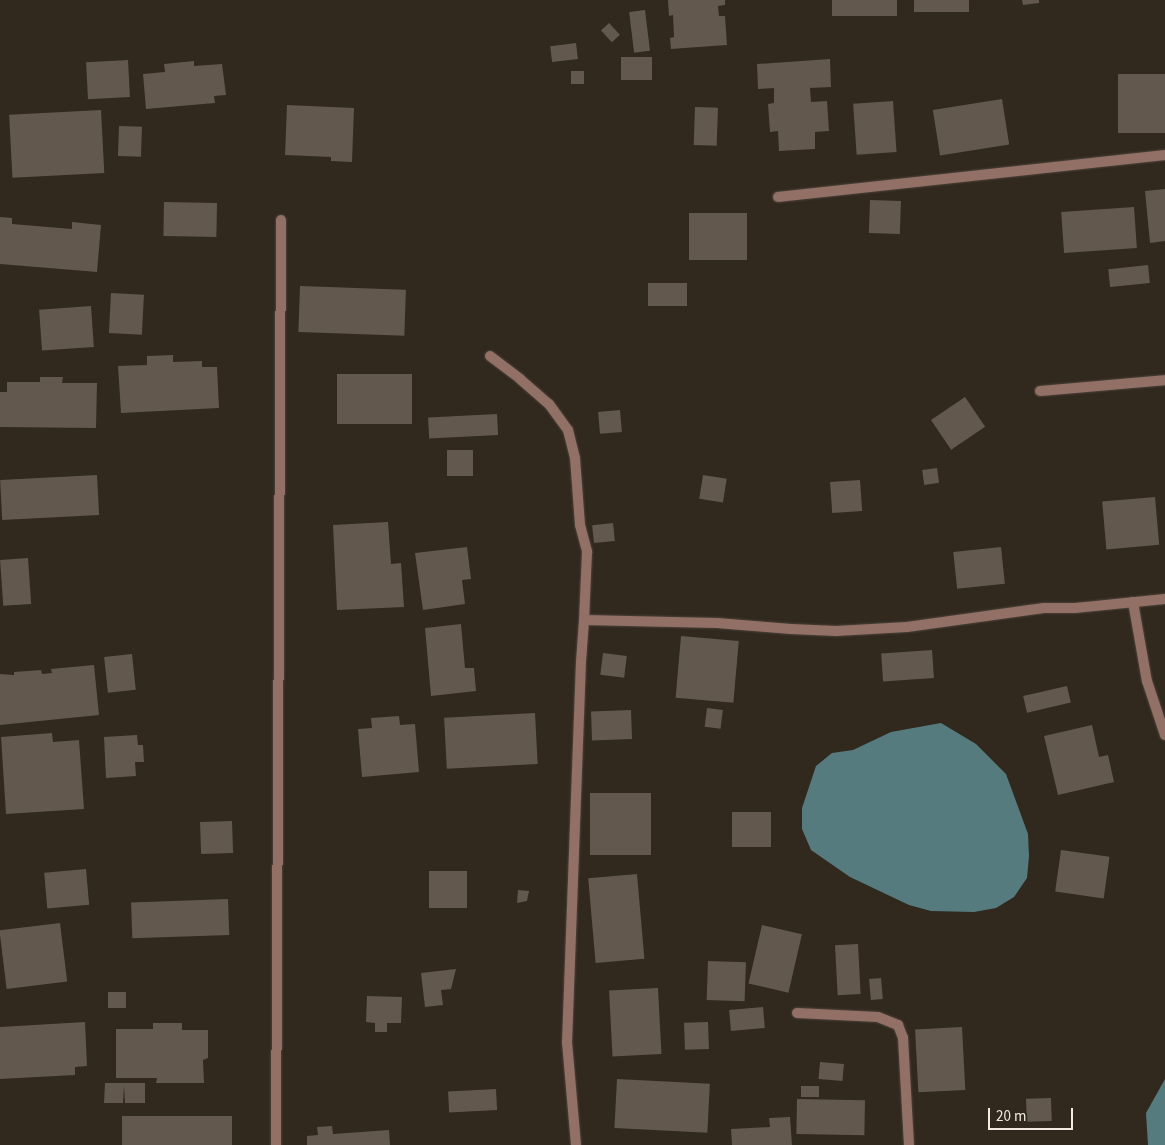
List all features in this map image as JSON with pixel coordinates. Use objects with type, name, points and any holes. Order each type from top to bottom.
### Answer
[{"type":"street","points":[[778,197],[1165,156]]},
{"type":"street","points":[[276,1145],[281,220]]},
{"type":"street","points":[[490,356],[520,378],[549,404],[568,430],[576,458],[580,525],[587,552],[580,662],[567,1043],[576,1145]]},
{"type":"street","points":[[1040,391],[1165,380]]},
{"type":"street","points":[[584,620],[717,623],[791,629],[836,630],[907,626],[1044,608],[1075,608],[1165,599]]},
{"type":"street","points":[[1133,602],[1147,681],[1165,735]]},
{"type":"street","points":[[797,1013],[878,1017],[898,1025],[903,1038],[909,1145]]},
{"type":"water","points":[[941,723],[976,744],[1006,774],[1028,834],[1027,878],[1014,897],[996,908],[974,912],[931,911],[909,905],[850,877],[811,850],[802,829],[802,808],[816,766],[832,753],[853,750],[891,732]]},
{"type":"water","points":[[1165,1079],[1165,1145],[1148,1145],[1146,1113]]},
{"type":"building","points":[[668,0],[725,0],[725,5],[718,6],[719,16],[725,16],[727,45],[671,49],[670,38],[674,37],[673,15],[669,16]]},
{"type":"building","points":[[832,0],[897,0],[897,16],[832,16]]},
{"type":"building","points":[[914,0],[969,0],[969,12],[914,12]]},
{"type":"building","points":[[1022,0],[1039,0],[1039,3],[1023,5]]},
{"type":"building","points":[[645,10],[650,51],[634,53],[629,12]]},
{"type":"building","points":[[609,23],[620,35],[612,42],[601,31]]},
{"type":"building","points":[[576,43],[578,59],[552,62],[550,46]]},
{"type":"building","points":[[621,57],[652,57],[652,80],[621,80]]},
{"type":"building","points":[[830,59],[831,87],[810,88],[811,102],[827,101],[829,131],[815,132],[815,149],[779,151],[778,131],[770,132],[768,104],[774,103],[774,88],[758,89],[757,64]]},
{"type":"building","points":[[128,60],[130,97],[88,99],[86,62]]},
{"type":"building","points":[[194,61],[194,66],[222,64],[226,95],[214,96],[215,103],[146,109],[143,74],[165,72],[164,64]]},
{"type":"building","points":[[571,71],[584,71],[584,84],[571,84]]},
{"type":"building","points":[[1118,74],[1165,74],[1165,133],[1118,133]]},
{"type":"building","points":[[1002,99],[1009,144],[940,155],[933,110]]},
{"type":"building","points":[[893,101],[897,152],[857,155],[853,104]]},
{"type":"building","points":[[287,105],[354,108],[352,162],[331,161],[331,157],[285,155]]},
{"type":"building","points":[[695,107],[718,108],[717,146],[694,145]]},
{"type":"building","points":[[101,110],[104,173],[12,178],[9,115]]},
{"type":"building","points":[[119,126],[142,127],[141,157],[118,156]]},
{"type":"building","points":[[1165,189],[1165,241],[1150,243],[1145,191]]},
{"type":"building","points":[[870,200],[901,201],[900,234],[869,233]]},
{"type":"building","points":[[164,202],[217,203],[216,237],[163,236]]},
{"type":"building","points":[[1134,207],[1137,248],[1064,253],[1061,212]]},
{"type":"building","points":[[689,213],[747,213],[747,260],[689,260]]},
{"type":"building","points":[[0,217],[12,218],[12,224],[72,229],[72,222],[101,225],[97,272],[0,264]]},
{"type":"building","points":[[1148,265],[1150,283],[1110,287],[1108,269]]},
{"type":"building","points":[[648,283],[687,283],[687,306],[648,306]]},
{"type":"building","points":[[300,286],[406,290],[404,336],[298,332]]},
{"type":"building","points":[[111,293],[144,295],[142,335],[109,333]]},
{"type":"building","points":[[91,306],[94,347],[42,351],[39,310]]},
{"type":"building","points":[[173,355],[173,362],[202,361],[202,367],[217,367],[219,408],[121,413],[118,366],[147,365],[147,356]]},
{"type":"building","points":[[337,374],[412,374],[412,424],[337,424]]},
{"type":"building","points":[[40,377],[63,377],[62,383],[97,383],[96,428],[0,427],[0,392],[7,392],[7,382],[40,382]]},
{"type":"building","points":[[965,397],[985,427],[951,450],[931,420]]},
{"type":"building","points":[[620,410],[622,432],[600,434],[598,412]]},
{"type":"building","points":[[497,414],[498,435],[429,439],[428,418]]},
{"type":"building","points":[[447,450],[473,450],[473,476],[447,476]]},
{"type":"building","points":[[937,468],[939,483],[924,485],[922,470]]},
{"type":"building","points":[[97,475],[99,515],[2,520],[0,480]]},
{"type":"building","points":[[703,475],[727,479],[723,502],[699,499]]},
{"type":"building","points":[[860,480],[862,511],[832,513],[830,482]]},
{"type":"building","points":[[1155,497],[1159,545],[1106,549],[1102,502]]},
{"type":"building","points":[[388,522],[391,564],[401,563],[404,607],[337,610],[333,525]]},
{"type":"building","points":[[613,523],[615,541],[594,543],[592,525]]},
{"type":"building","points":[[467,547],[471,579],[462,580],[465,604],[423,610],[415,553]]},
{"type":"building","points":[[1001,547],[1005,584],[957,589],[953,552]]},
{"type":"building","points":[[28,558],[31,604],[3,606],[0,560]]},
{"type":"building","points":[[461,624],[465,668],[474,668],[476,691],[431,696],[425,628]]},
{"type":"building","points":[[681,636],[739,641],[733,703],[676,698]]},
{"type":"building","points":[[932,650],[934,678],[883,681],[881,654]]},
{"type":"building","points":[[603,653],[627,656],[624,678],[600,675]]},
{"type":"building","points":[[132,654],[136,690],[108,693],[104,657]]},
{"type":"building","points":[[94,665],[99,715],[0,725],[0,674],[14,675],[14,672],[41,670],[42,674],[52,673],[51,669]]},
{"type":"building","points":[[1067,686],[1071,703],[1027,713],[1023,696]]},
{"type":"building","points":[[707,708],[723,710],[721,729],[705,727]]},
{"type":"building","points":[[631,710],[632,739],[592,740],[591,711]]},
{"type":"building","points":[[535,713],[538,764],[447,769],[444,718]]},
{"type":"building","points":[[399,716],[400,725],[415,724],[419,772],[362,777],[358,729],[372,728],[371,718]]},
{"type":"building","points":[[1092,725],[1099,757],[1108,755],[1114,782],[1058,795],[1044,736]]},
{"type":"building","points":[[52,733],[53,742],[79,740],[84,809],[6,814],[1,737]]},
{"type":"building","points":[[137,735],[138,745],[143,745],[144,762],[135,762],[136,776],[106,778],[104,737]]},
{"type":"building","points":[[590,793],[651,793],[651,855],[590,855]]},
{"type":"building","points":[[732,812],[771,812],[771,847],[732,847]]},
{"type":"building","points":[[232,821],[233,853],[201,854],[200,822]]},
{"type":"building","points":[[1061,850],[1110,857],[1104,898],[1055,892]]},
{"type":"building","points":[[86,869],[89,905],[47,909],[44,873]]},
{"type":"building","points":[[429,871],[467,871],[467,908],[429,908]]},
{"type":"building","points":[[637,874],[644,959],[596,963],[588,878]]},
{"type":"building","points":[[518,890],[529,891],[527,901],[517,903]]},
{"type":"building","points":[[228,899],[229,935],[132,938],[131,902]]},
{"type":"building","points":[[60,923],[67,982],[7,989],[0,930]]},
{"type":"building","points":[[762,925],[802,934],[788,993],[749,983]]},
{"type":"building","points":[[858,944],[861,994],[838,995],[835,945]]},
{"type":"building","points":[[708,961],[746,962],[745,1001],[707,1000]]},
{"type":"building","points":[[456,969],[451,989],[441,990],[443,1005],[425,1007],[421,973]]},
{"type":"building","points":[[881,978],[883,999],[871,1000],[869,979]]},
{"type":"building","points":[[658,988],[661,1054],[613,1056],[609,991]]},
{"type":"building","points":[[108,992],[126,992],[126,1008],[108,1008]]},
{"type":"building","points":[[367,996],[402,997],[401,1023],[387,1023],[387,1032],[375,1032],[375,1023],[366,1022]]},
{"type":"building","points":[[763,1007],[765,1028],[731,1031],[729,1010]]},
{"type":"building","points":[[85,1022],[87,1066],[75,1067],[75,1075],[0,1079],[0,1027]]},
{"type":"building","points":[[708,1022],[709,1049],[685,1050],[684,1023]]},
{"type":"building","points":[[153,1023],[182,1023],[182,1030],[208,1030],[208,1058],[203,1060],[204,1083],[156,1083],[157,1078],[116,1078],[116,1029],[153,1029]]},
{"type":"building","points":[[962,1027],[965,1090],[918,1092],[915,1029]]},
{"type":"building","points":[[820,1062],[844,1064],[842,1081],[819,1079]]},
{"type":"building","points":[[617,1079],[710,1084],[707,1133],[614,1128]]},
{"type":"building","points":[[105,1083],[145,1083],[145,1103],[125,1103],[124,1086],[123,1103],[104,1103]]},
{"type":"building","points":[[801,1086],[819,1086],[819,1097],[801,1097]]},
{"type":"building","points":[[496,1089],[497,1110],[449,1112],[448,1092]]},
{"type":"building","points":[[1051,1098],[1052,1121],[1027,1122],[1026,1099]]},
{"type":"building","points":[[797,1099],[865,1100],[864,1135],[796,1134]]},
{"type":"building","points":[[122,1116],[232,1116],[232,1145],[122,1145]]},
{"type":"building","points":[[790,1117],[792,1145],[732,1145],[731,1129],[770,1127],[769,1118]]},
{"type":"building","points":[[332,1126],[333,1134],[389,1130],[390,1145],[307,1145],[307,1136],[318,1135],[317,1127]]}]
